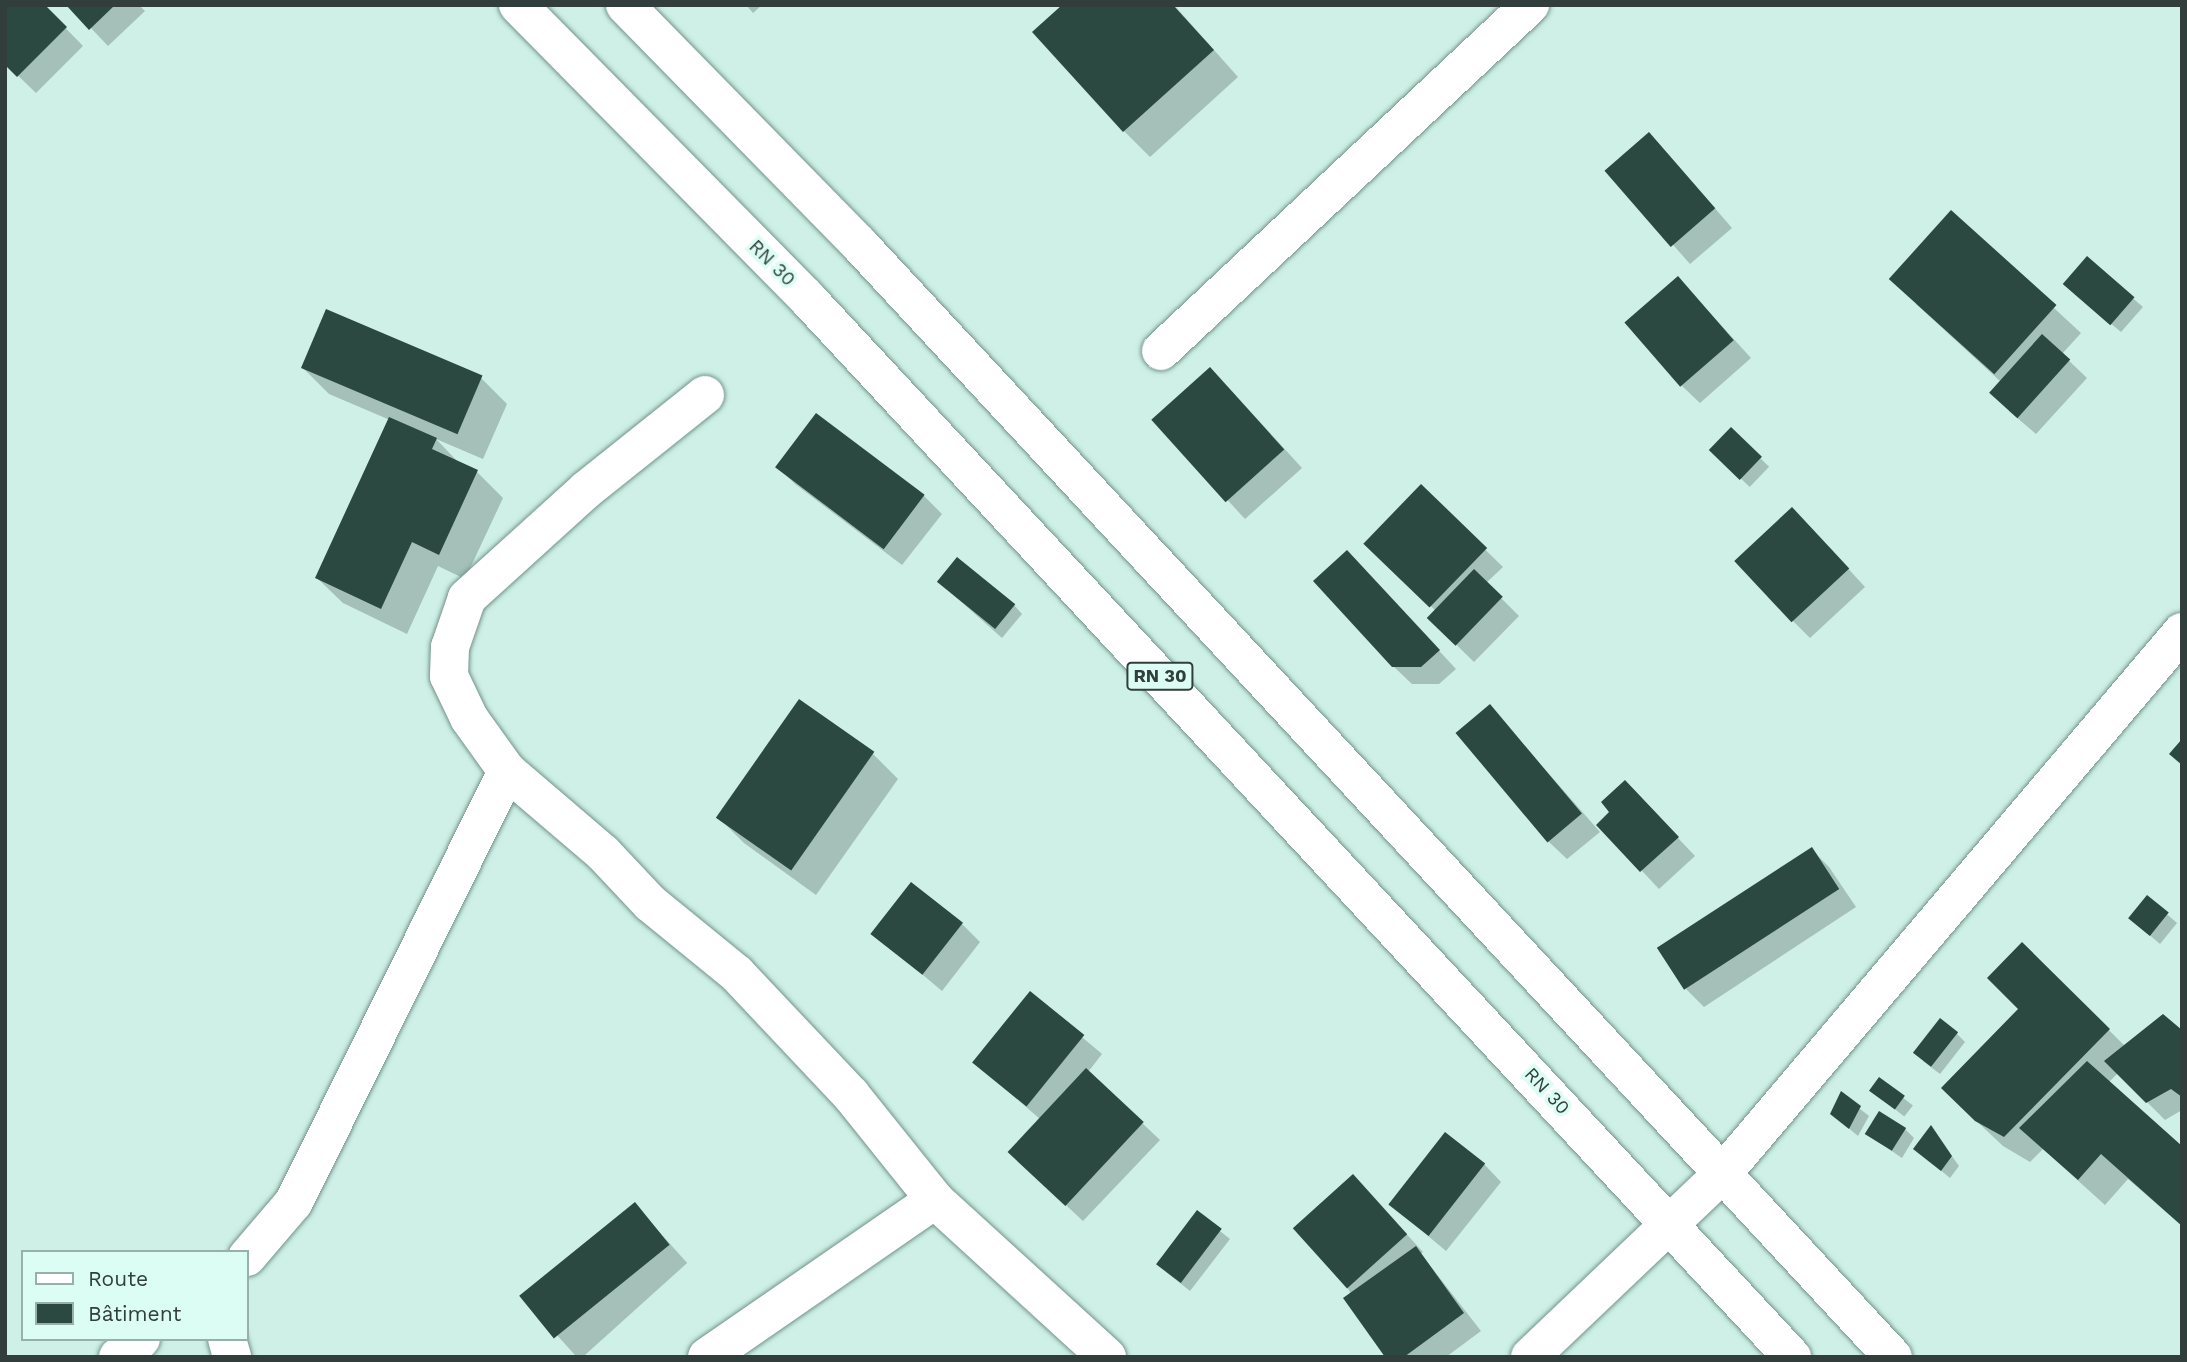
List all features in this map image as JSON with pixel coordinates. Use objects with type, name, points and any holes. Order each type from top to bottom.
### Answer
[{"type":"street","name":"RN 30","points":[[518,5],[806,296],[1792,1357]]},
{"type":"street","points":[[625,5],[859,244],[1724,1172],[1893,1357]]},
{"type":"street","points":[[1161,351],[1530,5]]},
{"type":"street","points":[[705,395],[586,490],[467,598],[450,647],[449,676],[469,718],[508,771],[603,853],[650,903],[737,974],[852,1095],[935,1200],[1107,1357]]},
{"type":"street","points":[[1530,1357],[1724,1172],[2182,632]]},
{"type":"street","points":[[248,1256],[294,1202],[508,771]]},
{"type":"street","points":[[707,1357],[935,1200]]},
{"type":"street","points":[[118,1357],[138,1341]]},
{"type":"building","points":[[5,5],[45,5],[67,27],[17,77],[5,65]]},
{"type":"building","points":[[66,5],[115,5],[89,30]]},
{"type":"building","points":[[1062,5],[1173,5],[1214,50],[1123,132],[1032,32]]},
{"type":"building","points":[[1649,132],[1715,208],[1671,247],[1604,171]]},
{"type":"building","points":[[1951,210],[2057,305],[1994,374],[1889,279]]},
{"type":"building","points":[[2087,256],[2135,297],[2110,325],[2063,284]]},
{"type":"building","points":[[1678,276],[1734,340],[1680,387],[1624,323]]},
{"type":"building","points":[[326,309],[482,375],[457,434],[301,368]]},
{"type":"building","points":[[2042,334],[2070,359],[2017,418],[1989,393]]},
{"type":"building","points":[[1210,367],[1284,449],[1226,502],[1151,420]]},
{"type":"building","points":[[816,413],[925,495],[884,549],[775,467]]},
{"type":"building","points":[[389,417],[437,438],[432,449],[478,470],[439,555],[412,542],[381,609],[315,578]]},
{"type":"building","points":[[1731,427],[1762,457],[1740,480],[1709,450]]},
{"type":"building","points":[[1421,484],[1487,548],[1430,608],[1363,544]]},
{"type":"building","points":[[1792,507],[1849,568],[1792,622],[1734,561]]},
{"type":"building","points":[[1347,550],[1440,650],[1421,667],[1392,667],[1313,581]]},
{"type":"building","points":[[957,557],[1015,604],[995,629],[937,582]]},
{"type":"building","points":[[1474,569],[1503,597],[1456,646],[1427,618]]},
{"type":"building","points":[[799,699],[874,752],[791,871],[716,818]]},
{"type":"building","points":[[1490,704],[1582,814],[1547,842],[1456,733]]},
{"type":"building","points":[[2182,739],[2182,765],[2169,754]]},
{"type":"building","points":[[1625,780],[1679,837],[1640,872],[1596,825],[1609,812],[1601,802]]},
{"type":"building","points":[[1812,847],[1839,889],[1684,990],[1657,948]]},
{"type":"building","points":[[911,882],[963,923],[922,975],[870,934]]},
{"type":"building","points":[[2147,895],[2169,913],[2150,936],[2128,918]]},
{"type":"building","points":[[2022,942],[2110,1029],[2004,1137],[1975,1121],[1941,1088],[2018,1009],[1987,978]]},
{"type":"building","points":[[1030,991],[1084,1035],[1027,1107],[972,1062]]},
{"type":"building","points":[[2163,1014],[2182,1030],[2182,1097],[2171,1089],[2146,1103],[2104,1061]]},
{"type":"building","points":[[1940,1018],[1958,1032],[1931,1067],[1913,1053]]},
{"type":"building","points":[[2087,1061],[2182,1146],[2182,1226],[2101,1154],[2078,1180],[2019,1128]]},
{"type":"building","points":[[1086,1068],[1144,1122],[1065,1206],[1008,1152]]},
{"type":"building","points":[[1879,1077],[1905,1096],[1895,1110],[1869,1091]]},
{"type":"building","points":[[1841,1091],[1861,1106],[1849,1129],[1830,1114]]},
{"type":"building","points":[[1879,1111],[1906,1128],[1892,1151],[1865,1134]]},
{"type":"building","points":[[1931,1125],[1952,1156],[1941,1171],[1913,1149]]},
{"type":"building","points":[[1445,1132],[1485,1163],[1429,1236],[1388,1204]]},
{"type":"building","points":[[1353,1174],[1407,1234],[1347,1288],[1293,1228]]},
{"type":"building","points":[[635,1202],[670,1245],[554,1339],[519,1296]]},
{"type":"building","points":[[1197,1210],[1222,1229],[1181,1283],[1156,1264]]},
{"type":"building","points":[[1416,1246],[1464,1313],[1404,1357],[1385,1357],[1343,1298]]}]
